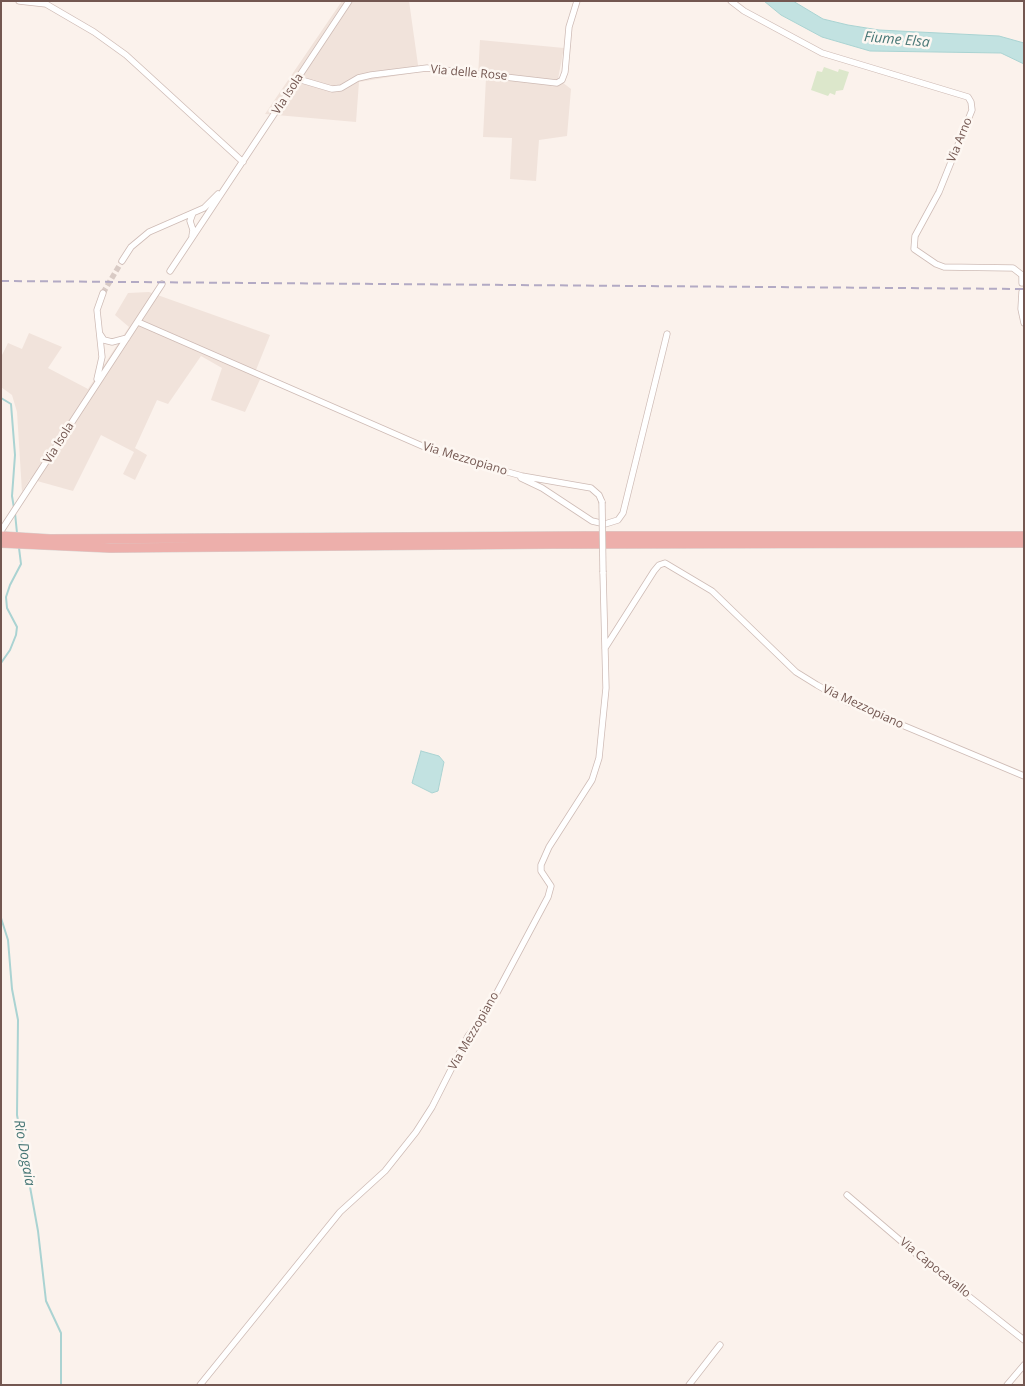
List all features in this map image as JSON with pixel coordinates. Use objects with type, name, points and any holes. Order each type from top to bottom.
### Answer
[{"type":"highway","points":[[1,536],[50,543],[587,536],[1024,536]]},
{"type":"highway","points":[[1,543],[1024,543]]},
{"type":"street","points":[[19,1],[46,4],[94,32],[126,55],[243,162]]},
{"type":"street","name":"Via Isola","points":[[170,271],[192,238],[196,226],[243,162],[349,1]]},
{"type":"street","name":"Via delle Rose","points":[[298,79],[308,84],[332,89],[341,88],[358,78],[371,74],[427,68],[558,83],[562,80],[565,72],[569,27],[577,1]]},
{"type":"street","name":"Via Arno","points":[[732,1],[744,12],[822,53],[968,97],[972,110],[939,192],[915,236],[914,249],[930,261],[944,266],[1013,268],[1022,275],[1022,283]]},
{"type":"street","name":"Via Isola","points":[[122,260],[139,239],[149,232],[204,208],[226,185]]},
{"type":"street","points":[[193,213],[202,217],[196,226]]},
{"type":"street","name":"Via Isola","points":[[193,213],[190,219],[196,226]]},
{"type":"street","name":"Via Isola","points":[[172,222],[196,226]]},
{"type":"street","name":"Via Isola","points":[[1,531],[162,284]]},
{"type":"street","points":[[1022,292],[1021,309],[1024,322]]},
{"type":"street","name":"Via Isola","points":[[90,392],[101,365],[102,349],[98,330],[97,310],[102,293]]},
{"type":"street","name":"Via Mezzopiano","points":[[138,322],[436,452],[507,472],[591,488],[599,495],[602,502],[605,706],[596,768],[584,794],[544,858],[540,868],[550,882],[551,889],[485,1015],[468,1036],[432,1107],[416,1132],[384,1171],[340,1212],[200,1385]]},
{"type":"street","points":[[98,330],[104,340],[120,344],[119,350],[109,354],[102,349]]},
{"type":"street","points":[[507,472],[542,488],[592,521],[605,524],[618,520],[623,512],[667,334]]},
{"type":"street","name":"Via Isola","points":[[102,349],[105,344],[127,337]]},
{"type":"street","name":"Via Mezzopiano","points":[[604,650],[654,571],[659,565],[665,563],[712,591],[796,672],[816,685],[856,705],[1024,776]]},
{"type":"street","name":"Via Capocavallo","points":[[847,1195],[929,1265],[1024,1340]]},
{"type":"street","points":[[689,1385],[720,1345]]},
{"type":"street","points":[[1007,1385],[1024,1365]]},
{"type":"shaded area","points":[[342,1],[409,1],[419,72],[359,82],[356,122],[265,114]]},
{"type":"shaded area","points":[[480,40],[564,48],[558,79],[571,89],[567,136],[539,140],[536,181],[510,179],[512,138],[483,137],[486,78],[478,77]]},
{"type":"shaded area","points":[[149,292],[270,335],[256,370],[263,373],[245,412],[211,400],[222,368],[201,356],[168,404],[157,400],[135,448],[147,455],[135,480],[123,474],[134,452],[101,435],[73,491],[30,479],[22,492],[17,412],[12,395],[1,387],[1,357],[8,343],[22,349],[29,333],[62,347],[48,368],[88,389],[129,327],[115,315],[128,293]]},
{"type":"green space","points":[[824,67],[838,72],[839,69],[849,72],[843,90],[836,91],[835,95],[830,93],[828,96],[811,90],[817,71],[822,72]]},
{"type":"water","name":"Fiume Elsa","points":[[764,1],[793,1],[823,19],[879,30],[999,36],[1024,43],[1024,64],[1001,53],[870,51],[822,37],[781,15]]},
{"type":"water","points":[[421,751],[439,756],[444,762],[438,791],[432,793],[412,783]]},
{"type":"waterway","name":"Rio Dogaia","points":[[1,398],[11,404],[15,455],[12,496],[14,508]]},
{"type":"waterway","name":"Rio Dogaia","points":[[15,513],[17,533]]},
{"type":"waterway","name":"Rio Dogaia","points":[[1,663],[10,650],[16,635],[17,627],[7,608],[6,597],[21,564],[19,548]]},
{"type":"waterway","name":"Rio Dogaia","points":[[1,918],[8,940],[12,989],[18,1020],[17,1115],[38,1231],[46,1301],[61,1333],[61,1385]]},
{"type":"tunnel","points":[[103,293],[122,261]]},
{"type":"railway","points":[[1,281],[1024,289]]}]
